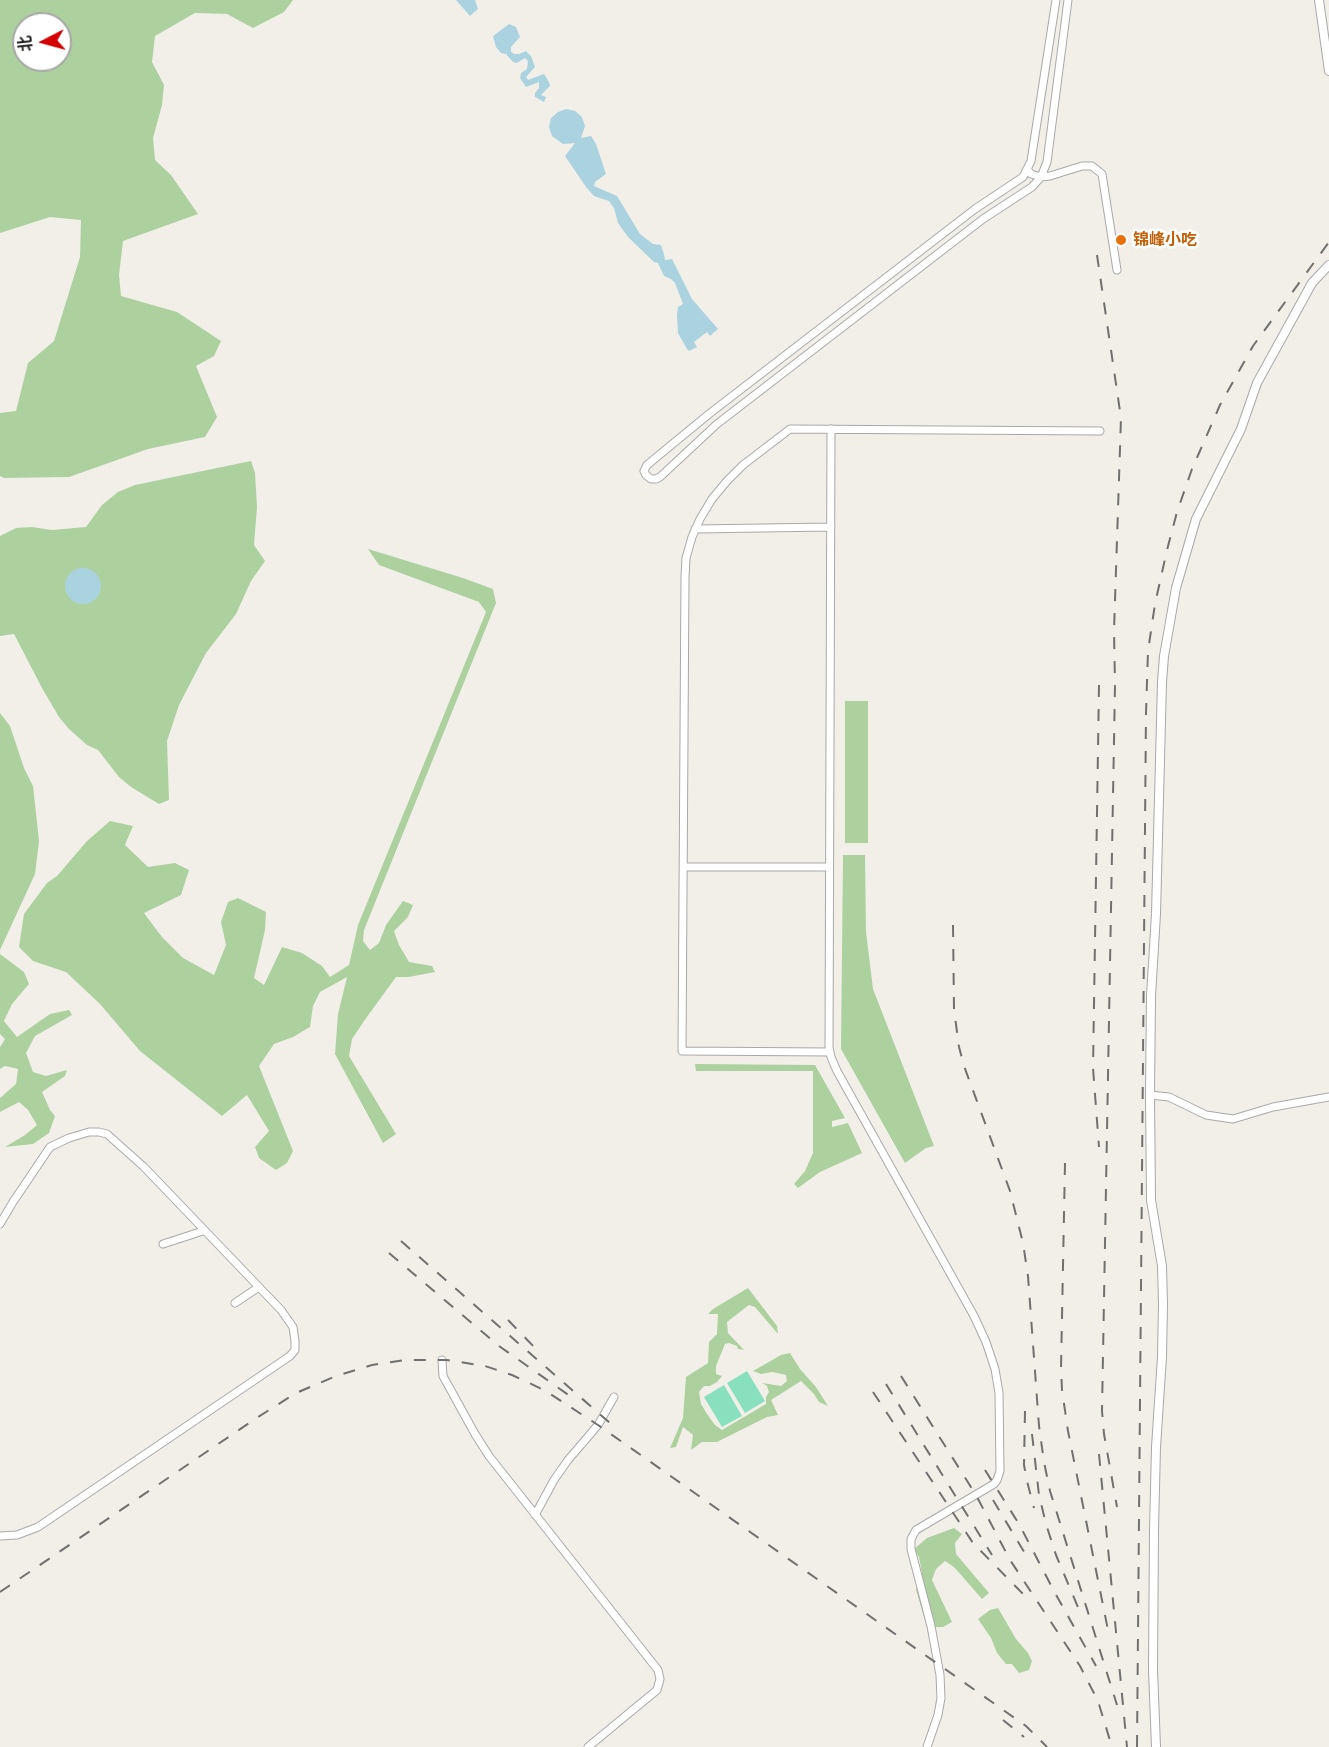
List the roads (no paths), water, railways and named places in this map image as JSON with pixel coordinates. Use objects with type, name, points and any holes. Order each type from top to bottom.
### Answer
[{"type":"street","points":[[1050,176],[982,219],[717,424],[660,477],[651,479],[646,475],[644,471],[647,465],[709,414],[975,209],[1023,177],[1031,161],[1056,0]]},
{"type":"street","points":[[1032,187],[1041,177],[1047,162],[1068,0]]},
{"type":"street","points":[[1318,0],[1329,71]]},
{"type":"street","points":[[1027,169],[1031,174],[1041,177],[1082,166],[1092,166],[1102,174],[1117,270]]},
{"type":"street","points":[[1155,1747],[1154,1518],[1163,1304],[1162,1266],[1151,1200],[1150,1095],[1162,682],[1168,630],[1176,588],[1196,519],[1241,429],[1257,383],[1312,283],[1329,265]]},
{"type":"street","points":[[830,1052],[682,1051],[685,577],[686,558],[695,530],[712,499],[727,481],[743,465],[790,429],[1100,430]]},
{"type":"street","points":[[831,429],[828,1036],[830,1052],[837,1071],[974,1316],[995,1369],[999,1393],[1000,1471],[997,1480],[994,1484],[916,1530],[911,1539],[911,1549],[931,1626],[940,1675],[941,1698],[938,1715],[927,1747]]},
{"type":"street","points":[[695,530],[831,527]]},
{"type":"street","points":[[684,867],[829,867]]},
{"type":"street","points":[[1150,1095],[1169,1097],[1206,1115],[1233,1119],[1273,1107],[1329,1097]]},
{"type":"street","points":[[0,1224],[50,1147],[88,1132],[107,1134],[144,1167],[287,1316],[294,1327],[295,1350],[290,1356],[38,1527],[17,1535],[0,1536]]},
{"type":"street","points":[[163,1244],[203,1231]]},
{"type":"street","points":[[235,1303],[259,1287]]},
{"type":"street","points":[[442,1360],[444,1376],[489,1456],[658,1670],[660,1685],[653,1693],[588,1747]]},
{"type":"street","points":[[535,1515],[554,1480],[598,1425],[614,1397]]},
{"type":"water","points":[[456,0],[475,0],[478,9],[470,16]]},
{"type":"water","points":[[509,24],[516,27],[520,37],[511,47],[511,52],[519,54],[526,51],[531,56],[535,67],[526,77],[528,80],[544,74],[549,82],[550,86],[541,95],[546,97],[544,102],[535,97],[539,82],[526,87],[520,78],[521,73],[527,69],[528,61],[525,58],[517,63],[513,62],[496,47],[493,36]]},
{"type":"water","points":[[566,109],[575,111],[582,117],[585,126],[581,138],[591,136],[596,144],[606,174],[595,182],[594,186],[617,196],[640,234],[653,244],[661,245],[665,260],[672,259],[692,299],[718,329],[710,336],[707,332],[694,342],[697,347],[689,351],[678,333],[678,307],[683,304],[675,283],[664,276],[658,263],[654,262],[628,237],[618,223],[614,208],[609,201],[594,196],[586,187],[565,156],[575,143],[563,144],[552,136],[549,127],[551,118]]},
{"type":"water","points":[[83,568],[96,573],[101,586],[96,599],[83,604],[70,599],[65,586],[70,573]]},
{"type":"railway","points":[[1137,1747],[1148,651],[1155,604],[1177,512],[1192,469],[1220,405],[1253,346],[1329,242]]},
{"type":"railway","points":[[1097,255],[1121,418],[1114,631],[1115,685],[1102,1411],[1117,1507]]},
{"type":"railway","points":[[1099,685],[1093,1068],[1099,1147]]},
{"type":"railway","points":[[953,925],[954,1009],[959,1047],[1010,1191],[1023,1243],[1028,1276],[1039,1426],[1050,1491],[1117,1705]]},
{"type":"railway","points":[[1065,1163],[1062,1390],[1068,1431],[1109,1635]]},
{"type":"railway","points":[[401,1241],[618,1430]]},
{"type":"railway","points":[[389,1253],[499,1346],[577,1401]]},
{"type":"railway","points":[[508,1320],[537,1350]]},
{"type":"railway","points":[[0,1592],[296,1393],[336,1376],[372,1365],[406,1360],[447,1360],[485,1366],[512,1375],[544,1390],[598,1425],[1026,1726],[1047,1747]]},
{"type":"railway","points":[[901,1376],[976,1495],[1010,1560],[1080,1666],[1098,1701],[1112,1747]]},
{"type":"railway","points":[[886,1384],[992,1555]]},
{"type":"railway","points":[[873,1392],[973,1543],[1027,1598]]},
{"type":"railway","points":[[1025,1411],[1024,1465],[1034,1508]]},
{"type":"railway","points":[[1032,1434],[1039,1495],[1046,1524],[1056,1555],[1080,1612]]},
{"type":"railway","points":[[1099,1454],[1127,1747]]},
{"type":"railway","points":[[985,1470],[1019,1524],[1096,1666]]},
{"type":"railway","points":[[993,1500],[1029,1560]]},
{"type":"railway","points":[[1003,1720],[1024,1737]]},
{"type":"place","name":"锦峰小吃","points":[[1121,240]]}]
